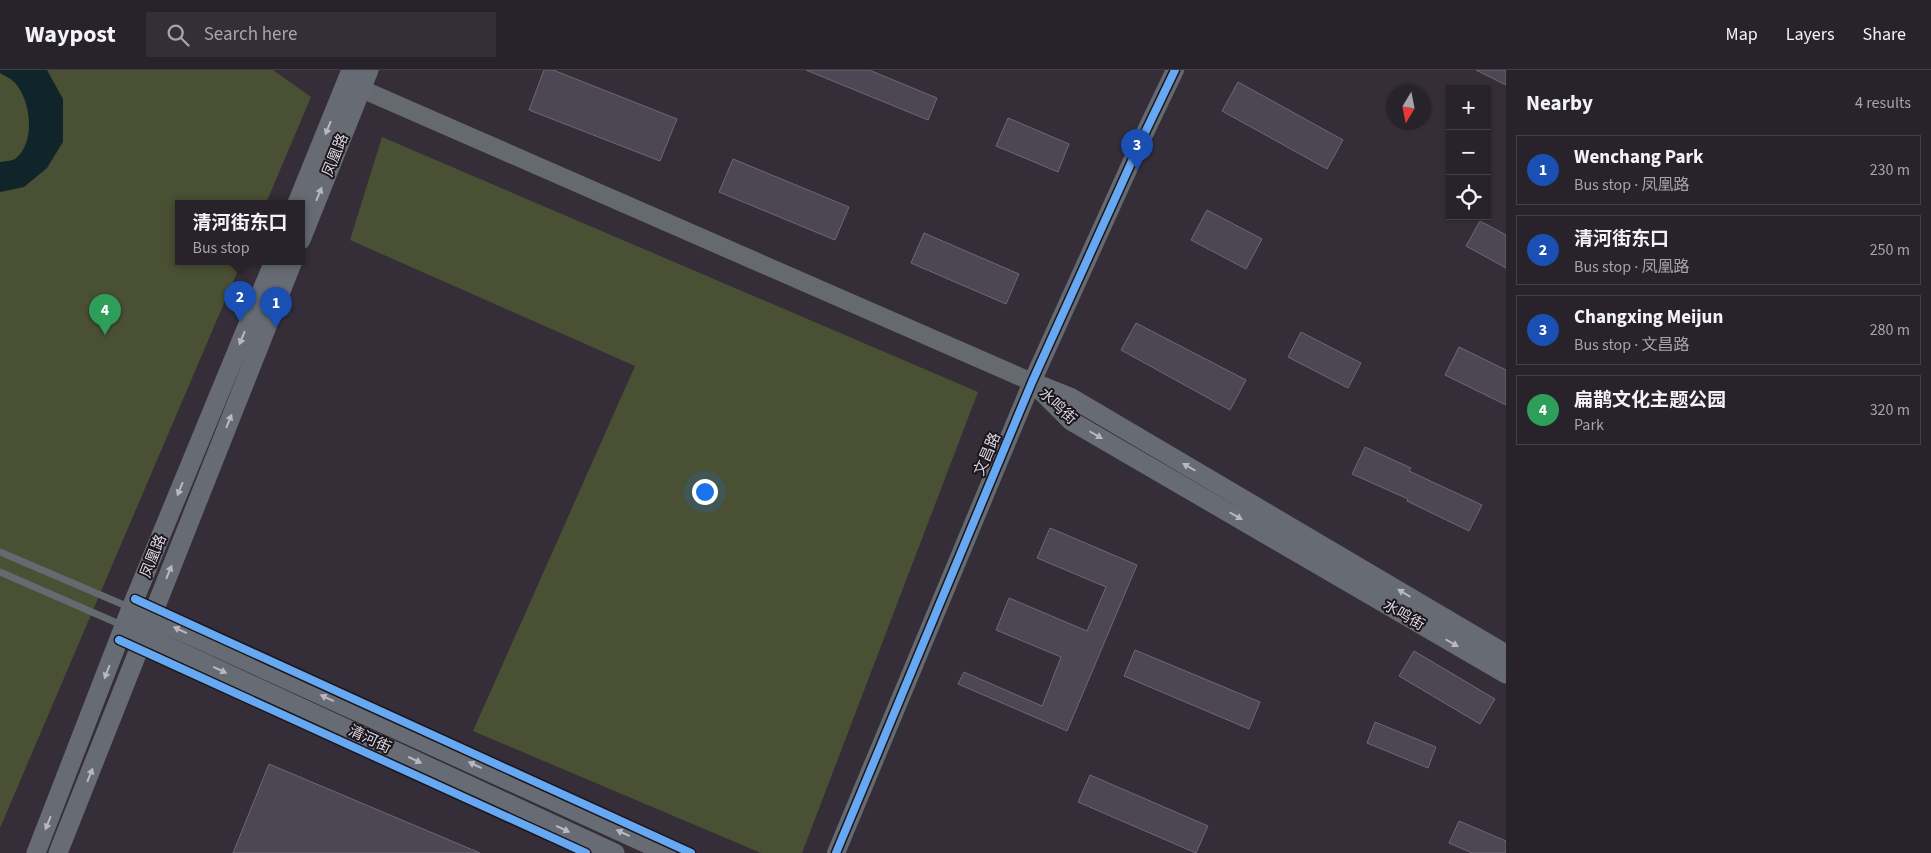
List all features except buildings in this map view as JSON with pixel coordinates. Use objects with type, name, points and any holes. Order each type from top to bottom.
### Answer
[{"type":"main road","name":"凤凰路","points":[[298,200],[353,81],[369,70]]},
{"type":"main road","name":"凤凰路","points":[[305,228],[353,81]]},
{"type":"main road","name":"凤凰路","points":[[36,853],[132,608],[272,265]]},
{"type":"main road","name":"凤凰路","points":[[58,853],[291,265]]},
{"type":"main road","name":"水鸣街","points":[[1032,382],[1078,402],[1506,654]]},
{"type":"main road","name":"水鸣街","points":[[1032,382],[1071,421],[1506,674]]},
{"type":"main road","name":"清河街","points":[[132,608],[667,853]]},
{"type":"main road","name":"清河街","points":[[125,626],[615,853]]},
{"type":"street","name":"文昌路","points":[[836,853],[1032,382],[1175,70]]},
{"type":"street","points":[[353,81],[1032,382]]},
{"type":"lane","points":[[0,552],[132,608]]},
{"type":"lane","points":[[0,572],[125,626]]},
{"type":"green space","points":[[0,70],[273,70],[311,97],[267,200],[175,200],[175,265],[240,265],[0,828]]},
{"type":"green space","points":[[382,137],[978,392],[802,853],[761,853],[473,731],[635,366],[350,240]]},
{"type":"shaded area","points":[[0,70],[47,70],[63,99],[63,142],[47,168],[24,187],[0,192],[0,162],[15,159],[22,152],[26,143],[29,122],[28,111],[21,92],[14,82],[0,73]]},
{"type":"cycle path","points":[[836,853],[1032,382],[1175,70]]},
{"type":"cycle path","points":[[135,599],[691,853]]},
{"type":"cycle path","points":[[119,640],[586,853]]},
{"type":"place","name":"Changxing Meijun","points":[[1137,170]]},
{"type":"place","name":"清河街东口","points":[[240,322]]},
{"type":"place","name":"Wenchang Park","points":[[276,328]]},
{"type":"place","name":"扁鹊文化主题公园","points":[[105,335]]}]
